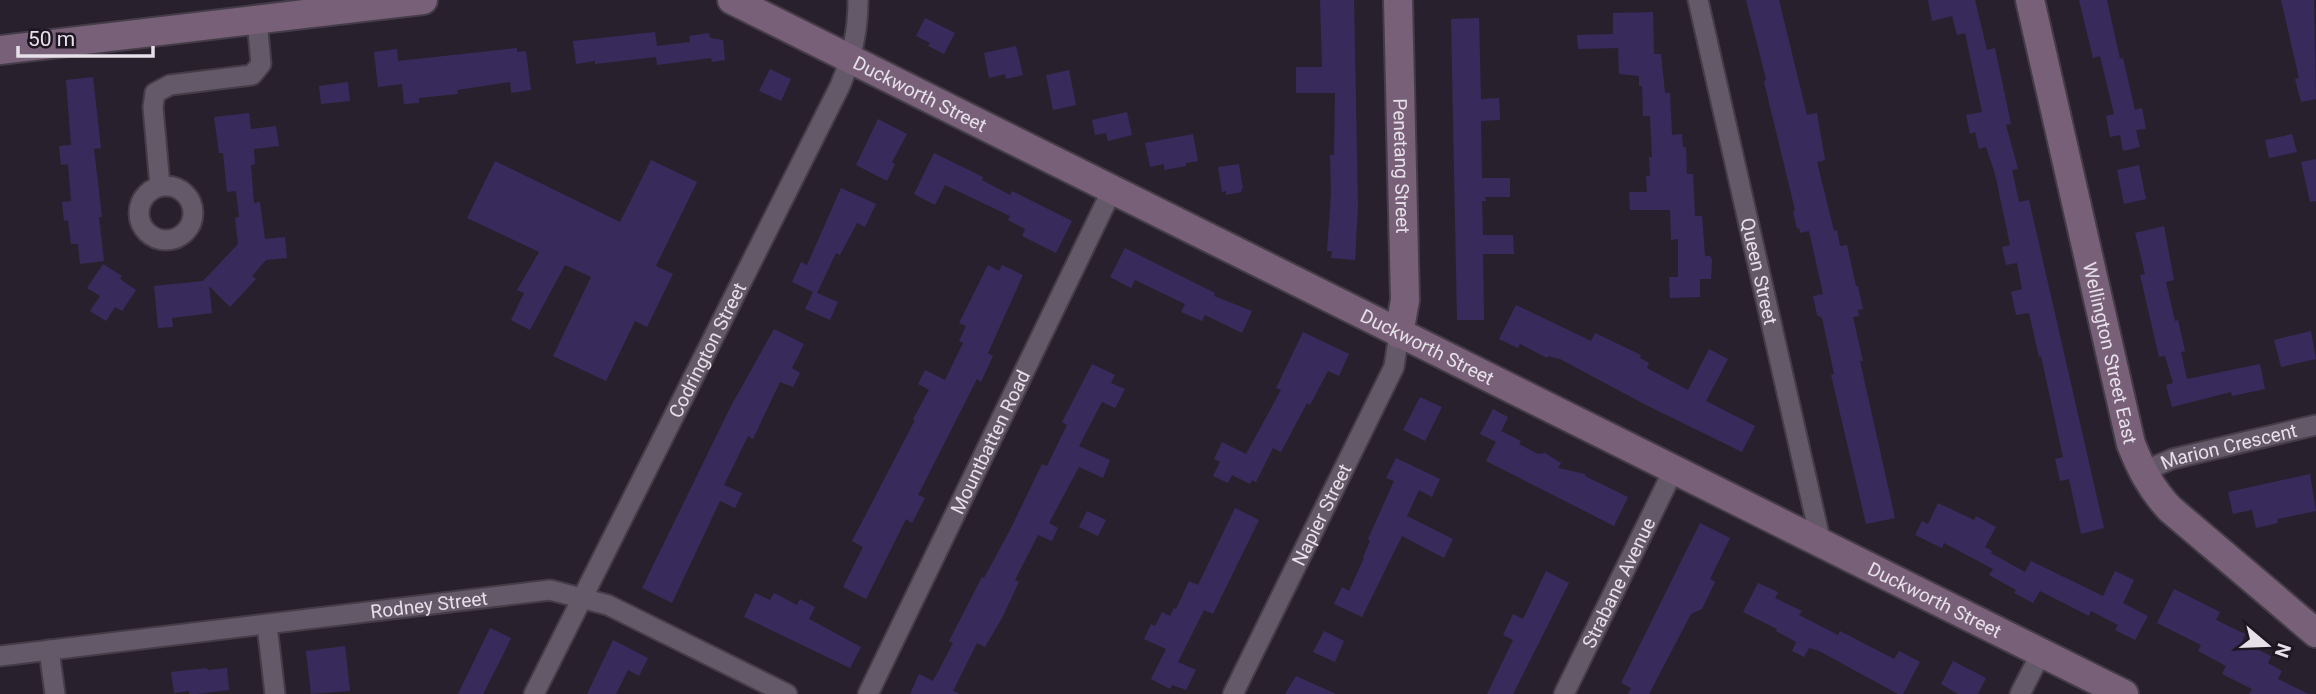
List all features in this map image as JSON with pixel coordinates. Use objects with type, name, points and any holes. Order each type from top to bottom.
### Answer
[{"type":"main road","points":[[0,50],[423,0]]},
{"type":"main road","name":"Duckworth Street","points":[[732,0],[2124,694]]},
{"type":"main road","name":"Penetang Street","points":[[1398,0],[1405,300],[1399,334]]},
{"type":"main road","name":"Wellington Street East","points":[[2030,0],[2131,444],[2142,472],[2158,497],[2170,509],[2316,633]]},
{"type":"street","name":"Codrington Street","points":[[534,694],[851,60],[857,31],[858,0]]},
{"type":"street","name":"Queen Street","points":[[1698,0],[1821,543]]},
{"type":"street","points":[[160,186],[153,107],[155,93],[170,85],[252,75],[261,64],[257,20]]},
{"type":"street","name":"Mountbatten Road","points":[[868,694],[1112,190]]},
{"type":"street","name":"Napier Street","points":[[1233,694],[1394,367],[1399,334]]},
{"type":"street","name":"Marion Crescent","points":[[2142,472],[2172,459],[2316,425]]},
{"type":"street","name":"Strabane Avenue","points":[[1564,694],[1673,471]]},
{"type":"street","name":"Rodney Street","points":[[0,656],[551,590],[608,605],[787,694]]},
{"type":"street","points":[[267,625],[275,694]]},
{"type":"street","points":[[50,650],[55,694]]},
{"type":"street","points":[[2020,694],[2041,653]]},
{"type":"building","points":[[1320,0],[1354,0],[1358,205],[1355,260],[1331,258],[1332,251],[1327,251],[1331,193],[1330,155],[1334,155],[1335,93],[1296,93],[1296,67],[1322,67]]},
{"type":"building","points":[[1746,0],[1779,0],[1807,115],[1817,113],[1825,160],[1817,162],[1834,231],[1837,230],[1840,246],[1847,245],[1858,286],[1863,309],[1858,310],[1859,316],[1853,317],[1863,361],[1860,361],[1895,518],[1866,524],[1831,375],[1834,374],[1822,318],[1817,315],[1813,296],[1823,294],[1809,231],[1800,233],[1799,228],[1797,229],[1795,210],[1764,82],[1766,79]]},
{"type":"building","points":[[1928,0],[1975,0],[1987,50],[1995,48],[2011,124],[2006,125],[2018,169],[2012,170],[2019,202],[2029,200],[2104,528],[2081,534],[2069,479],[2060,481],[2055,459],[2063,457],[2041,356],[2039,357],[2029,313],[2016,315],[2011,292],[2022,289],[2017,263],[2006,265],[2002,247],[2010,245],[1995,174],[1986,147],[1979,149],[1975,132],[1970,134],[1966,115],[1982,112],[1965,33],[1957,35],[1952,16],[1932,21]]},
{"type":"building","points":[[2079,0],[2107,0],[2135,110],[2142,108],[2146,129],[2136,130],[2140,147],[2123,151],[2120,135],[2110,137],[2106,116],[2114,114],[2100,56],[2093,58]]},
{"type":"building","points":[[2281,0],[2314,0],[2316,99],[2301,102],[2295,79],[2299,78]]},
{"type":"building","points":[[1653,12],[1654,54],[1661,54],[1665,93],[1670,93],[1672,135],[1682,134],[1683,147],[1686,147],[1687,174],[1693,174],[1695,216],[1702,216],[1705,256],[1710,256],[1712,260],[1711,279],[1700,279],[1700,297],[1670,298],[1669,277],[1678,277],[1678,239],[1671,240],[1670,210],[1630,210],[1629,192],[1647,192],[1646,176],[1650,176],[1649,157],[1652,157],[1650,116],[1643,116],[1639,76],[1619,74],[1618,48],[1578,49],[1577,35],[1613,34],[1613,13]]},
{"type":"building","points":[[925,18],[955,33],[944,54],[916,36]]},
{"type":"building","points":[[1479,18],[1481,99],[1499,98],[1500,120],[1481,121],[1482,178],[1510,178],[1510,197],[1485,197],[1486,201],[1482,201],[1483,235],[1513,235],[1514,254],[1483,254],[1484,320],[1457,320],[1451,19]]},
{"type":"building","points":[[655,32],[657,46],[690,42],[689,36],[709,33],[710,38],[723,40],[725,60],[712,62],[711,58],[657,65],[656,57],[576,64],[573,41]]},
{"type":"building","points":[[1016,46],[1023,75],[1006,79],[1005,74],[989,78],[984,53]]},
{"type":"building","points":[[517,48],[517,52],[526,51],[531,90],[511,93],[510,82],[457,90],[458,94],[419,98],[419,103],[404,104],[402,84],[378,87],[374,52],[397,49],[398,61]]},
{"type":"building","points":[[770,69],[791,79],[781,101],[759,91]]},
{"type":"building","points":[[1069,70],[1076,105],[1053,110],[1046,75]]},
{"type":"building","points":[[93,77],[101,148],[94,149],[104,261],[80,264],[78,244],[71,244],[68,220],[64,221],[62,202],[71,201],[68,164],[61,165],[59,146],[71,145],[66,80]]},
{"type":"building","points":[[348,82],[350,101],[321,104],[319,86]]},
{"type":"building","points":[[1127,112],[1132,135],[1108,141],[1106,133],[1095,135],[1092,120]]},
{"type":"building","points":[[249,113],[251,129],[276,126],[279,146],[254,149],[255,164],[251,165],[254,203],[260,202],[265,239],[285,237],[287,258],[266,260],[252,276],[256,279],[230,307],[209,286],[212,313],[172,318],[173,327],[158,328],[154,286],[203,281],[238,244],[236,191],[227,192],[223,153],[219,153],[214,117]]},
{"type":"building","points":[[878,119],[907,134],[892,162],[895,164],[887,181],[856,165]]},
{"type":"building","points":[[1193,134],[1198,161],[1164,170],[1164,164],[1150,167],[1145,143]]},
{"type":"building","points":[[2292,134],[2297,152],[2269,158],[2265,140]]},
{"type":"building","points":[[934,153],[983,177],[982,180],[1010,195],[1012,191],[1072,221],[1056,253],[1022,236],[1025,229],[1008,220],[1010,216],[945,185],[935,205],[914,194]]},
{"type":"building","points":[[2316,159],[2316,201],[2310,202],[2301,162]]},
{"type":"building","points":[[651,160],[697,182],[656,266],[673,274],[647,327],[635,321],[606,381],[553,356],[591,277],[565,265],[530,330],[511,320],[524,293],[517,290],[539,252],[467,218],[495,161],[620,222]]},
{"type":"building","points":[[1239,164],[1242,192],[1226,195],[1226,191],[1222,192],[1218,167]]},
{"type":"building","points":[[2139,165],[2146,199],[2124,204],[2117,170]]},
{"type":"building","points":[[841,188],[876,204],[865,227],[857,223],[840,255],[836,253],[817,293],[838,302],[830,320],[805,309],[813,292],[792,282],[801,262],[807,265]]},
{"type":"building","points":[[2164,226],[2174,280],[2166,282],[2185,351],[2181,352],[2187,379],[2260,364],[2265,389],[2232,396],[2231,392],[2172,407],[2166,385],[2173,383],[2165,356],[2159,357],[2140,275],[2145,274],[2135,233]]},
{"type":"building","points":[[1125,248],[1215,293],[1214,296],[1252,311],[1242,333],[1205,315],[1202,321],[1181,312],[1185,304],[1135,280],[1131,288],[1110,277]]},
{"type":"building","points":[[103,264],[122,276],[120,279],[136,290],[122,311],[115,307],[106,321],[90,311],[100,296],[87,288]]},
{"type":"building","points":[[988,265],[999,271],[1002,265],[1023,275],[988,353],[993,356],[981,382],[977,379],[918,495],[925,498],[912,523],[906,519],[866,599],[843,587],[863,547],[852,541],[929,390],[918,384],[925,370],[945,380],[963,343],[959,341],[966,326],[959,323]]},
{"type":"building","points":[[1516,305],[1591,341],[1595,333],[1641,355],[1640,358],[1649,363],[1647,368],[1688,390],[1709,349],[1728,359],[1706,401],[1755,426],[1742,452],[1560,359],[1547,358],[1520,344],[1518,348],[1499,339]]},
{"type":"building","points":[[774,329],[804,344],[792,368],[800,373],[793,387],[780,382],[753,439],[748,436],[724,485],[742,493],[735,508],[720,501],[672,603],[642,588],[731,406]]},
{"type":"building","points":[[2311,331],[2316,359],[2281,367],[2274,340]]},
{"type":"building","points":[[1303,332],[1349,354],[1339,376],[1328,371],[1310,405],[1307,403],[1281,452],[1273,448],[1256,482],[1252,480],[1250,484],[1232,475],[1228,483],[1213,476],[1220,462],[1214,459],[1222,442],[1246,454],[1281,390],[1276,388]]},
{"type":"building","points":[[1092,364],[1115,375],[1111,383],[1125,389],[1115,408],[1102,402],[1079,446],[1110,460],[1103,478],[1079,467],[1049,523],[1058,528],[1052,541],[1038,535],[1015,580],[1019,582],[1002,618],[985,647],[977,643],[953,691],[960,694],[910,694],[919,674],[933,681],[953,643],[949,641],[982,577],[984,578],[1010,530],[1042,464],[1047,466],[1067,425],[1062,422]]},
{"type":"building","points":[[1420,397],[1442,407],[1425,441],[1403,430]]},
{"type":"building","points":[[1493,409],[1508,417],[1496,442],[1480,434]]},
{"type":"building","points":[[1501,431],[1521,441],[1519,444],[1538,454],[1545,453],[1561,463],[1558,468],[1585,474],[1628,497],[1614,526],[1486,461]]},
{"type":"building","points":[[1396,458],[1440,479],[1432,497],[1419,490],[1407,516],[1453,539],[1444,558],[1402,536],[1362,617],[1334,604],[1342,587],[1349,591],[1364,558],[1370,541],[1368,539],[1394,481],[1386,478]]},
{"type":"building","points":[[2310,474],[2316,511],[2277,519],[2278,523],[2256,528],[2252,510],[2233,514],[2228,492]]},
{"type":"building","points":[[1938,503],[1974,520],[1976,516],[1996,527],[1985,547],[2025,572],[2031,561],[2103,596],[2115,571],[2134,580],[2123,603],[2148,616],[2135,640],[2115,630],[2118,625],[2091,611],[2089,616],[2040,591],[2033,603],[1989,575],[1993,569],[1944,543],[1942,548],[1915,535],[1922,521],[1928,524]]},
{"type":"building","points":[[1235,508],[1259,520],[1213,614],[1204,610],[1178,662],[1196,670],[1186,690],[1172,685],[1170,689],[1151,679],[1166,649],[1144,639],[1151,624],[1155,626],[1162,612],[1170,616],[1174,608],[1176,609],[1189,581],[1198,585]]},
{"type":"building","points":[[1087,511],[1106,520],[1098,536],[1079,527]]},
{"type":"building","points":[[1700,523],[1730,538],[1710,579],[1715,582],[1702,609],[1691,614],[1649,694],[1628,694],[1631,688],[1621,683]]},
{"type":"building","points":[[1546,571],[1569,583],[1513,694],[1487,694],[1513,640],[1503,635],[1513,614],[1523,619]]},
{"type":"building","points":[[1758,583],[1778,592],[1775,598],[1802,611],[1799,615],[1838,635],[1840,631],[1894,659],[1899,651],[1920,662],[1903,694],[1898,694],[1819,651],[1809,648],[1804,657],[1792,651],[1796,642],[1743,612]]},
{"type":"building","points":[[2174,589],[2220,612],[2216,620],[2245,634],[2242,642],[2271,656],[2268,663],[2282,671],[2278,679],[2308,694],[2249,694],[2252,689],[2222,674],[2226,666],[2198,651],[2201,645],[2157,623]]},
{"type":"building","points":[[755,593],[770,600],[774,593],[797,605],[800,599],[815,607],[809,619],[861,647],[850,668],[744,617]]},
{"type":"building","points":[[490,628],[511,638],[503,655],[483,694],[458,694]]},
{"type":"building","points":[[1324,631],[1344,641],[1335,662],[1313,652]]},
{"type":"building","points":[[613,640],[648,658],[639,676],[628,670],[616,694],[587,694]]},
{"type":"building","points":[[345,646],[350,691],[311,694],[306,651]]},
{"type":"building","points":[[1953,661],[1986,678],[1978,694],[1958,694],[1941,684]]},
{"type":"building","points":[[227,668],[229,690],[197,694],[189,694],[189,691],[174,693],[171,672]]},
{"type":"building","points":[[1296,676],[1336,694],[1285,694]]}]
